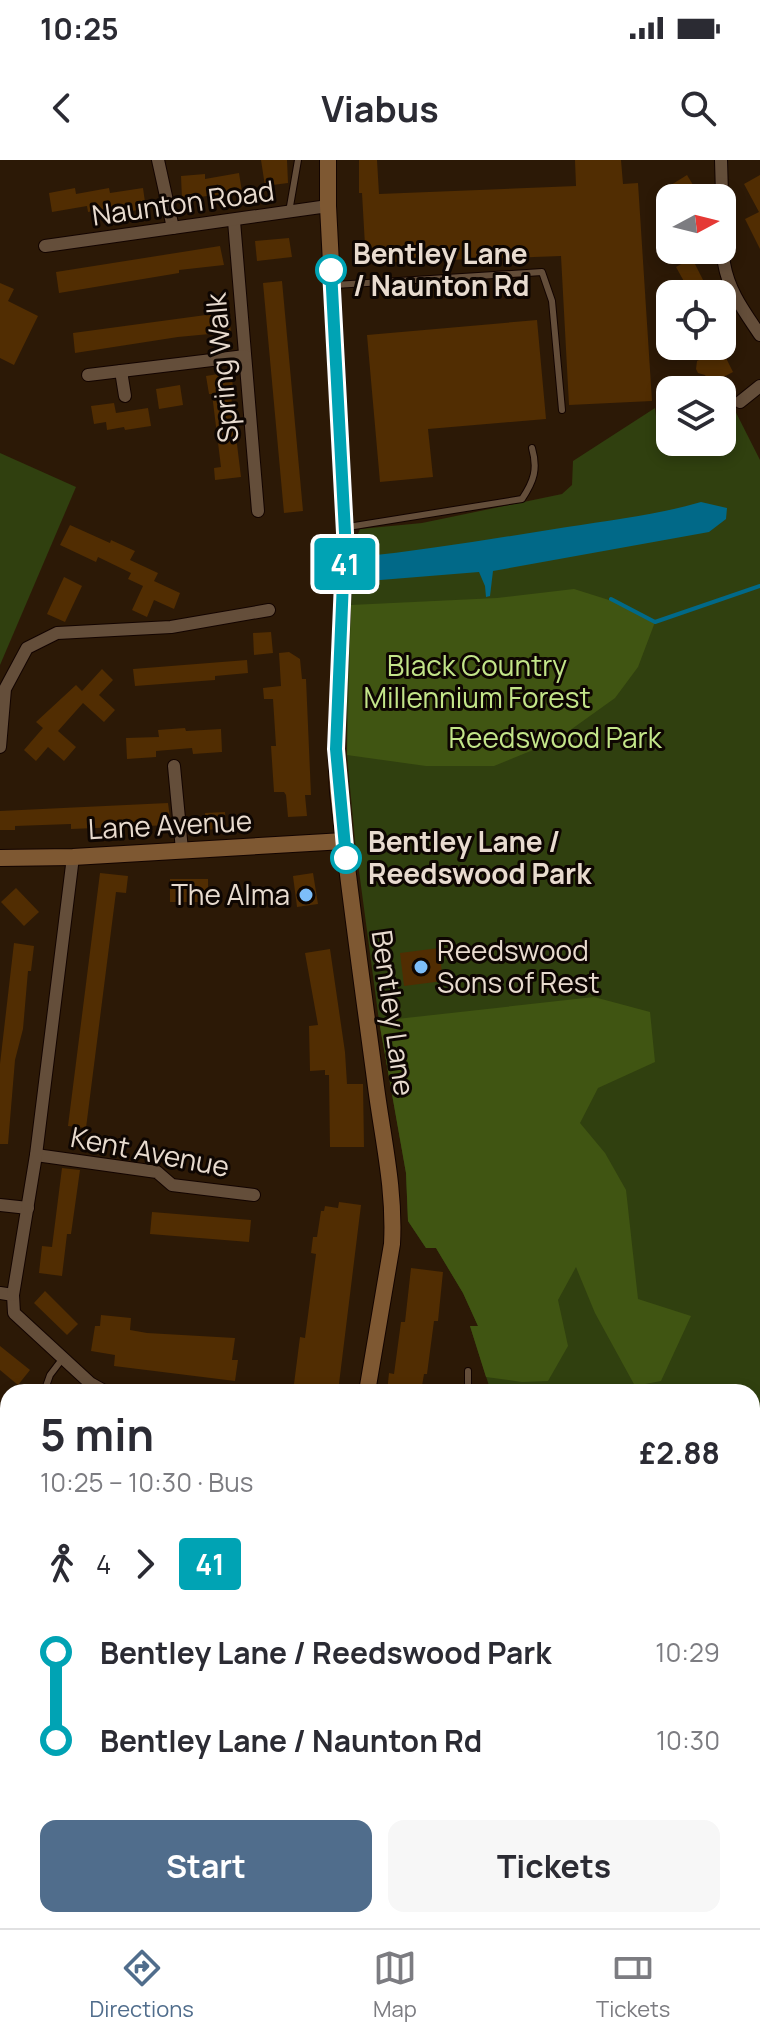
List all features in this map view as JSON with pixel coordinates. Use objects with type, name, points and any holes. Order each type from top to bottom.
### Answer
[{"type":"street","points":[[158,160],[173,228]]},
{"type":"street","name":"Bentley Lane","points":[[328,160],[345,532],[336,749],[344,841],[392,1184],[392,1244],[368,1384]]},
{"type":"street","points":[[721,160],[727,280],[731,292],[760,335]]},
{"type":"street","name":"Naunton Road","points":[[45,246],[328,206]]},
{"type":"street","name":"Spring Walk","points":[[234,221],[258,511]]},
{"type":"street","points":[[88,375],[245,356]]},
{"type":"street","points":[[121,371],[125,396]]},
{"type":"street","points":[[740,402],[760,386]]},
{"type":"street","points":[[0,747],[5,689],[27,648],[57,633],[171,627],[269,610]]},
{"type":"street","points":[[174,766],[182,850]]},
{"type":"street","name":"Lane Avenue","points":[[0,858],[73,857],[344,841]]},
{"type":"street","points":[[73,857],[28,1208],[7,1294],[14,1313],[92,1384]]},
{"type":"street","name":"Kent Avenue","points":[[36,1155],[157,1172],[172,1185],[254,1195]]},
{"type":"street","points":[[0,1205],[28,1208]]},
{"type":"lane","points":[[289,212],[298,160]]},
{"type":"lane","points":[[332,285],[542,272],[552,301],[562,410]]},
{"type":"lane","points":[[345,532],[522,499],[535,479],[536,461],[532,448]]},
{"type":"lane","points":[[47,1384],[63,1358]]},
{"type":"lane","points":[[468,1371],[468,1384]]},
{"type":"green space","name":"Reedswood Park","points":[[655,408],[656,456],[736,456],[736,413],[760,460],[760,1384],[488,1384],[470,1326],[478,1326],[463,1293],[436,1248],[426,1248],[408,1221],[406,1173],[379,1021],[347,755],[347,684],[355,541],[360,529],[422,523],[562,494],[572,485],[573,461]]},
{"type":"green space","points":[[0,453],[76,487],[0,665]]},
{"type":"green space","name":"Black Country Millennium Forest","points":[[574,589],[628,606],[655,622],[638,667],[615,698],[555,741],[494,766],[426,766],[347,755],[351,605],[497,598]]},
{"type":"green space","points":[[594,997],[650,1012],[655,1062],[598,1088],[580,1123],[605,1153],[626,1190],[638,1299],[691,1316],[661,1381],[634,1384],[595,1313],[576,1267],[558,1300],[568,1346],[548,1381],[522,1382],[486,1377],[470,1326],[478,1326],[463,1293],[436,1248],[426,1248],[408,1221],[406,1173],[379,1021]]},
{"type":"water","points":[[701,502],[727,508],[726,519],[709,532],[493,571],[490,596],[486,597],[479,572],[368,581],[356,577],[358,557],[634,517]]},
{"type":"building","points":[[261,160],[287,160],[288,183],[265,186]]},
{"type":"building","points":[[359,160],[377,160],[379,194],[576,186],[575,160],[621,160],[623,184],[638,183],[652,401],[569,405],[561,256],[366,263]]},
{"type":"building","points":[[239,173],[242,192],[182,199],[181,176],[205,174],[205,179]]},
{"type":"building","points":[[687,175],[692,184],[673,184]]},
{"type":"building","points":[[760,175],[760,249],[745,219],[759,212],[744,184]]},
{"type":"building","points":[[75,188],[76,194],[109,188],[110,193],[143,188],[146,209],[123,212],[122,206],[88,212],[87,206],[52,212],[49,193]]},
{"type":"building","points":[[289,238],[292,257],[257,261],[255,241]]},
{"type":"building","points":[[220,246],[224,265],[179,270],[179,273],[59,293],[56,272]]},
{"type":"building","points":[[695,264],[703,280],[683,280],[676,267]]},
{"type":"building","points":[[282,281],[303,511],[284,513],[263,283]]},
{"type":"building","points":[[0,283],[14,289],[8,301],[38,316],[14,365],[0,358]]},
{"type":"building","points":[[228,312],[231,332],[75,353],[73,333]]},
{"type":"building","points":[[537,320],[546,419],[428,429],[433,477],[380,482],[367,335]]},
{"type":"building","points":[[727,360],[733,372],[725,376],[706,376],[698,373],[697,361]]},
{"type":"building","points":[[231,372],[233,387],[230,387],[241,477],[215,480],[214,468],[221,467],[212,394],[209,394],[206,376]]},
{"type":"building","points":[[180,385],[183,405],[159,409],[156,389]]},
{"type":"building","points":[[114,403],[116,413],[148,408],[151,426],[107,430],[106,422],[94,424],[91,406]]},
{"type":"building","points":[[70,525],[135,551],[130,560],[158,573],[154,581],[180,593],[174,609],[154,600],[147,617],[132,610],[143,586],[128,579],[131,573],[98,557],[96,562],[60,545]]},
{"type":"building","points":[[64,577],[82,586],[65,622],[47,614]]},
{"type":"building","points":[[271,632],[273,653],[254,655],[253,633]]},
{"type":"building","points":[[289,652],[300,659],[302,679],[306,679],[311,795],[305,795],[307,816],[288,817],[286,795],[284,792],[274,792],[271,746],[276,746],[273,699],[264,699],[263,688],[281,686],[279,653]]},
{"type":"building","points":[[247,660],[248,673],[215,676],[215,680],[135,686],[133,669]]},
{"type":"building","points":[[102,669],[113,680],[99,695],[115,710],[104,722],[83,703],[58,731],[76,747],[64,761],[48,747],[36,761],[24,750],[43,728],[36,722],[76,685],[82,691]]},
{"type":"building","points":[[185,728],[186,731],[221,729],[222,752],[193,754],[192,748],[156,751],[156,757],[127,759],[126,738],[159,737],[158,730]]},
{"type":"building","points":[[168,803],[171,825],[71,829],[71,824],[15,826],[15,830],[0,830],[0,811]]},
{"type":"building","points":[[225,812],[226,828],[206,830],[205,813]]},
{"type":"building","points":[[100,873],[128,876],[126,893],[116,892],[86,1128],[68,1126]]},
{"type":"building","name":"The Alma","points":[[313,873],[318,904],[297,907],[293,876]]},
{"type":"building","points":[[170,879],[208,879],[208,902],[170,902]]},
{"type":"building","points":[[16,888],[39,912],[24,926],[1,902]]},
{"type":"building","points":[[14,943],[34,946],[31,971],[28,971],[23,1029],[15,1060],[8,1144],[0,1144],[0,1064]]},
{"type":"building","name":"Reedswood Sons of Rest","points":[[439,948],[443,981],[404,986],[400,953]]},
{"type":"building","points":[[330,949],[347,1084],[363,1084],[364,1147],[330,1147],[329,1075],[325,1075],[325,1070],[310,1071],[309,1026],[318,1025],[305,953]]},
{"type":"building","points":[[62,1168],[80,1170],[62,1276],[39,1273],[42,1246],[52,1247]]},
{"type":"building","points":[[339,1202],[361,1205],[339,1384],[294,1384],[300,1337],[305,1338],[316,1254],[311,1253],[313,1237],[317,1237],[321,1211],[325,1206],[338,1208]]},
{"type":"building","points":[[152,1212],[251,1220],[249,1242],[150,1234]]},
{"type":"building","points":[[411,1268],[443,1272],[438,1321],[434,1321],[427,1374],[424,1374],[422,1384],[388,1384],[389,1373],[394,1374],[401,1322],[405,1322]]},
{"type":"building","points":[[45,1291],[78,1324],[67,1335],[34,1303]]},
{"type":"building","points":[[101,1315],[131,1318],[130,1330],[147,1333],[235,1338],[232,1360],[238,1360],[235,1381],[114,1366],[115,1355],[91,1351],[95,1326],[100,1326]]},
{"type":"building","points":[[0,1346],[30,1370],[17,1384],[0,1370]]},
{"type":"waterway","points":[[611,599],[655,622],[760,586]]},
{"type":"bus line","name":"41","points":[[331,270],[345,533],[336,749],[346,858]]},
{"type":"place","name":"Bentley Lane / Naunton Rd","points":[[331,270]]},
{"type":"place","name":"Bentley Lane / Reedswood Park","points":[[346,858]]},
{"type":"place","name":"The Alma","points":[[306,895]]},
{"type":"place","name":"Reedswood Sons of Rest","points":[[421,967]]}]
